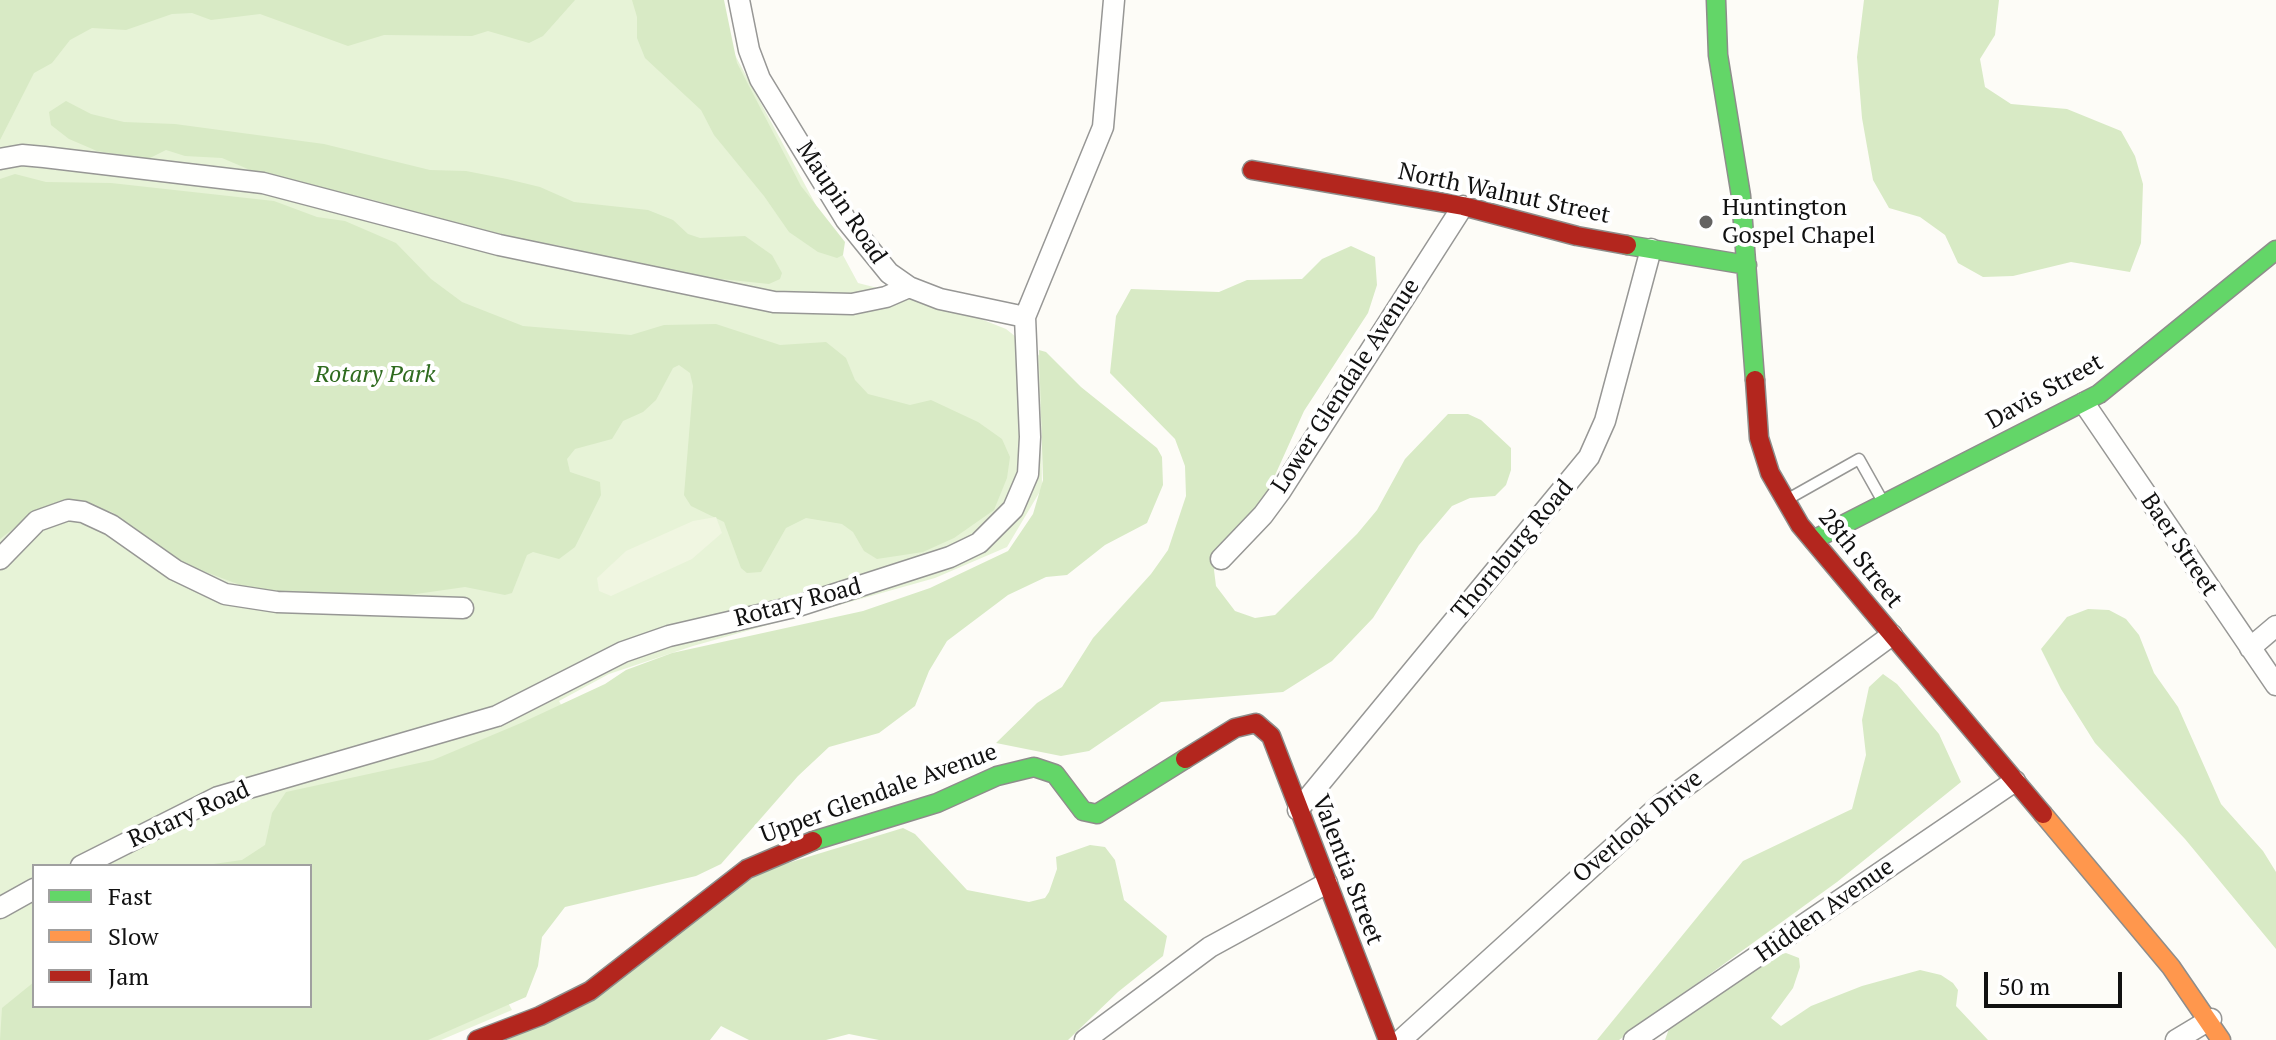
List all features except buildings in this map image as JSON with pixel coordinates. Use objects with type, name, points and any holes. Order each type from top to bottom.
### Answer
[{"type":"street","name":"Maupin Road","points":[[739,0],[754,66],[772,99],[846,220],[889,273],[909,287],[940,299],[1025,317]]},
{"type":"street","name":"Rotary Road","points":[[85,864],[218,797],[305,770],[432,738],[497,716],[623,652],[669,636],[798,606],[950,557],[979,543],[1013,509],[1028,474],[1030,437],[1025,317],[1103,127],[1114,0]]},
{"type":"street","name":"28th Street","points":[[1716,0],[1718,55],[1741,196],[1759,438],[1770,473],[1785,501],[1813,540],[2171,967],[2211,1019],[2221,1040]]},
{"type":"street","points":[[0,159],[22,155],[44,157],[263,183],[499,245],[749,298],[802,305],[852,304],[886,297],[909,287]]},
{"type":"street","name":"North Walnut Street","points":[[1252,170],[1463,206],[1577,236],[1747,265]]},
{"type":"street","name":"Lower Glendale Avenue","points":[[1221,559],[1280,492],[1463,206]]},
{"type":"street","name":"Thornburg Road","points":[[1298,810],[1589,457],[1605,421],[1651,249]]},
{"type":"street","name":"Davis Street","points":[[1813,540],[1883,501],[2084,403],[2276,250]]},
{"type":"street","name":"Baer Street","points":[[2084,403],[2276,685]]},
{"type":"street","points":[[0,559],[37,521],[68,510],[83,512],[111,525],[175,570],[225,594],[277,602],[463,608]]},
{"type":"street","points":[[2250,648],[2276,626]]},
{"type":"street","name":"Overlook Drive","points":[[1401,1040],[1660,805],[1892,635]]},
{"type":"street","name":"Valentia Street","points":[[1256,723],[1271,736],[1388,1040]]},
{"type":"street","name":"Upper Glendale Avenue","points":[[477,1040],[540,1016],[590,991],[747,869],[794,847],[937,803],[997,776],[1034,767],[1055,774],[1083,811],[1097,814],[1235,728],[1256,723]]},
{"type":"street","name":"Hidden Avenue","points":[[1634,1040],[2015,781]]},
{"type":"street","points":[[1085,1040],[1210,947],[1327,883]]},
{"type":"street","points":[[0,908],[32,890]]},
{"type":"street","points":[[2176,1040],[2211,1019]]},
{"type":"lane","points":[[1785,501],[1859,459],[1883,501]]},
{"type":"green space","name":"Rotary Park","points":[[0,0],[722,0],[729,44],[858,283],[948,306],[1006,329],[1040,356],[1042,488],[1007,547],[935,578],[693,646],[609,674],[559,701],[633,834],[472,938],[512,1010],[441,1040],[0,1040]]},
{"type":"green space","points":[[0,0],[575,0],[543,36],[529,43],[488,31],[472,36],[384,35],[348,46],[260,14],[211,20],[192,13],[172,14],[126,30],[92,28],[70,40],[52,63],[34,73],[0,140]]},
{"type":"green space","points":[[632,0],[724,0],[737,63],[801,186],[845,242],[843,255],[837,258],[818,252],[789,232],[714,135],[701,110],[645,58],[637,38],[637,17]]},
{"type":"green space","points":[[1864,0],[1999,0],[1995,35],[1980,59],[1985,87],[2011,104],[2067,109],[2121,131],[2135,156],[2143,184],[2141,243],[2130,272],[2071,262],[2013,276],[1983,277],[1958,263],[1945,235],[1920,217],[1889,208],[1873,180],[1862,118],[1857,57]]},
{"type":"green space","points":[[66,101],[91,114],[124,122],[175,124],[324,144],[430,170],[466,171],[507,179],[540,187],[574,202],[648,210],[673,220],[688,234],[700,238],[745,236],[772,255],[782,273],[780,279],[769,284],[683,275],[557,245],[503,239],[374,200],[262,175],[222,158],[185,156],[166,150],[148,159],[97,151],[69,139],[51,125],[49,112]]},
{"type":"green space","points":[[15,174],[46,182],[111,183],[274,201],[317,217],[345,221],[396,243],[431,279],[462,302],[523,326],[631,335],[664,325],[716,324],[780,345],[826,342],[846,358],[855,380],[868,394],[910,405],[931,400],[978,422],[1002,439],[1010,457],[1007,478],[994,510],[954,538],[923,552],[877,559],[864,551],[853,532],[842,524],[806,518],[786,528],[761,572],[747,573],[741,568],[724,522],[691,506],[684,495],[693,386],[690,373],[679,365],[673,368],[656,400],[643,412],[623,421],[612,439],[575,449],[567,459],[570,472],[600,482],[601,495],[575,547],[559,559],[533,552],[527,555],[512,593],[505,595],[465,587],[402,596],[298,594],[248,588],[187,565],[112,512],[71,500],[37,510],[0,539],[0,179]]},
{"type":"green space","points":[[1351,246],[1375,257],[1377,285],[1368,313],[1304,411],[1258,513],[1219,554],[1214,570],[1216,586],[1235,611],[1255,618],[1275,615],[1357,534],[1377,510],[1405,459],[1448,414],[1468,414],[1481,420],[1511,448],[1511,470],[1506,485],[1495,496],[1470,498],[1452,506],[1419,545],[1373,618],[1332,661],[1283,692],[1161,702],[1089,751],[1061,756],[996,743],[1037,703],[1062,687],[1093,638],[1151,574],[1168,550],[1186,496],[1185,466],[1175,439],[1110,373],[1116,316],[1131,289],[1219,292],[1247,280],[1302,279],[1322,259]]},
{"type":"green space","points":[[1039,350],[1046,352],[1081,387],[1157,448],[1162,457],[1163,485],[1147,523],[1105,545],[1067,575],[1046,577],[1008,595],[947,641],[929,671],[915,706],[879,733],[829,747],[798,776],[721,864],[696,876],[565,907],[542,937],[538,966],[526,997],[428,1040],[0,1040],[2,1008],[32,984],[32,1008],[312,1008],[312,864],[213,864],[242,860],[265,845],[272,813],[286,792],[433,760],[605,684],[626,670],[672,653],[863,611],[930,588],[1008,551],[1033,514],[1043,480]]},
{"type":"green space","points":[[716,517],[722,533],[692,559],[611,596],[599,591],[597,578],[626,551],[693,521]]},
{"type":"green space","points":[[2088,609],[2109,610],[2126,619],[2139,635],[2154,673],[2178,707],[2221,804],[2263,851],[2276,872],[2276,949],[2185,839],[2095,743],[2061,689],[2041,649],[2067,617]]},
{"type":"green space","points":[[1883,674],[1897,684],[1939,734],[1961,782],[1837,882],[1619,1040],[1597,1040],[1743,861],[1852,809],[1866,755],[1862,720],[1869,687]]},
{"type":"green space","points":[[903,828],[915,834],[967,890],[1029,902],[1045,898],[1049,892],[1057,869],[1056,857],[1090,845],[1105,847],[1115,860],[1124,900],[1167,936],[1163,956],[1118,992],[1068,1040],[879,1040],[849,1034],[826,1040],[749,1040],[721,1026],[710,1040],[507,1040],[765,870]]},
{"type":"green space","points":[[1786,953],[1799,958],[1800,967],[1793,988],[1771,1018],[1781,1026],[1811,1006],[1862,986],[1920,970],[1941,975],[1953,983],[1958,990],[1956,1006],[1988,1040],[1665,1040],[1672,1020],[1771,957]]},
{"type":"traffic: fast","points":[[1716,0],[1718,55],[1741,196],[1755,380]]},
{"type":"traffic: fast","points":[[1627,245],[1747,265]]},
{"type":"traffic: fast","points":[[1813,540],[2099,394],[2276,250]]},
{"type":"traffic: fast","points":[[813,841],[937,803],[997,776],[1034,767],[1055,774],[1083,811],[1097,814],[1185,759]]},
{"type":"traffic: slow","points":[[2043,814],[2171,967],[2221,1040]]},
{"type":"traffic: jam","points":[[1252,170],[1463,206],[1577,236],[1627,245]]},
{"type":"traffic: jam","points":[[1755,380],[1759,438],[1770,473],[1800,525],[2043,814]]},
{"type":"traffic: jam","points":[[1185,759],[1235,728],[1256,723],[1271,736],[1388,1040]]},
{"type":"traffic: jam","points":[[477,1040],[540,1016],[590,991],[747,869],[813,841]]},
{"type":"place","name":"Huntington Gospel Chapel","points":[[1706,222]]}]
